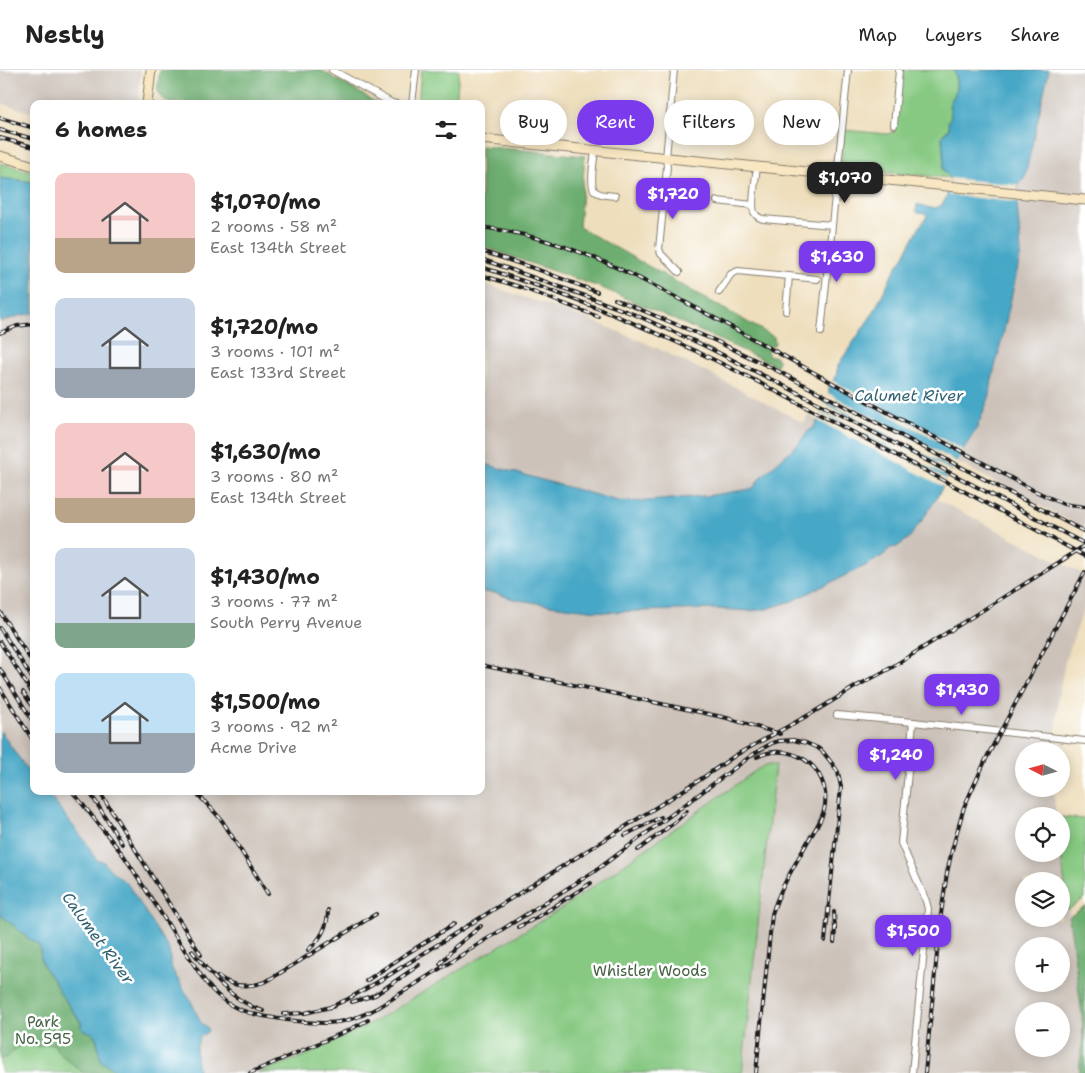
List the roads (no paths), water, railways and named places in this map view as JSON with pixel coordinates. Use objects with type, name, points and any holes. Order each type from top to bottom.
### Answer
[{"type":"main road","points":[[147,100],[151,70]]},
{"type":"main road","points":[[485,140],[1085,200]]},
{"type":"main road","points":[[0,156],[30,165]]},
{"type":"street","points":[[332,70],[387,100]]},
{"type":"street","points":[[412,100],[416,70]]},
{"type":"street","points":[[674,70],[659,249],[661,254],[679,272]]},
{"type":"street","points":[[821,332],[848,70]]},
{"type":"street","points":[[894,125],[899,70]]},
{"type":"street","points":[[595,151],[593,188],[600,194],[615,196]]},
{"type":"street","points":[[757,167],[753,205],[756,215],[763,219],[832,225]]},
{"type":"street","points":[[717,201],[753,205]]},
{"type":"street","points":[[719,292],[731,274],[738,271],[816,279]]},
{"type":"street","points":[[786,311],[789,276]]},
{"type":"street","points":[[837,715],[1085,741]]},
{"type":"street","points":[[912,722],[901,843],[928,909],[912,1073]]},
{"type":"water","name":"Calumet River","points":[[954,70],[1049,70],[1025,176],[1018,185],[1017,202],[1021,253],[990,395],[976,430],[936,499],[908,539],[897,547],[890,548],[884,555],[865,566],[792,601],[766,609],[750,611],[717,609],[605,612],[513,599],[495,593],[485,592],[485,464],[618,501],[650,501],[706,496],[751,489],[760,478],[813,428],[829,393],[829,386],[836,376],[838,366],[873,313],[895,269],[927,216],[916,211],[917,204],[931,208],[938,207],[946,197],[950,178],[943,169],[942,138],[943,134],[949,129],[948,123],[951,115],[949,106],[956,89]]},
{"type":"water","points":[[0,178],[30,182],[30,314],[0,322]]},
{"type":"water","name":"Calumet River","points":[[0,731],[30,773],[30,795],[49,795],[88,845],[97,860],[103,861],[129,886],[169,950],[173,971],[192,1003],[201,1023],[207,1027],[208,1031],[201,1036],[198,1042],[196,1056],[199,1073],[116,1073],[102,1061],[96,1037],[84,1031],[81,1027],[81,1022],[45,969],[41,960],[39,945],[29,939],[0,914]]},
{"type":"railway","points":[[0,118],[30,127]]},
{"type":"railway","points":[[0,130],[30,138]]},
{"type":"railway","points":[[0,138],[30,146]]},
{"type":"railway","points":[[485,228],[559,245],[608,263],[712,316],[1033,490],[1063,504],[1085,507]]},
{"type":"railway","points":[[485,252],[597,292]]},
{"type":"railway","points":[[485,260],[636,315],[703,345],[814,401],[1085,544]]},
{"type":"railway","points":[[485,268],[593,306],[685,346],[790,399],[1085,556]]},
{"type":"railway","points":[[485,276],[520,287],[599,317]]},
{"type":"railway","points":[[615,299],[716,341],[772,368],[1085,532]]},
{"type":"railway","points":[[0,333],[17,326],[30,324]]},
{"type":"railway","points":[[330,1007],[386,977],[698,781],[736,755],[889,669],[1085,545]]},
{"type":"railway","points":[[925,1073],[947,873],[964,807],[987,757],[1085,572]]},
{"type":"railway","points":[[0,612],[30,659]]},
{"type":"railway","points":[[0,628],[30,675]]},
{"type":"railway","points":[[0,642],[30,690]]},
{"type":"railway","points":[[485,666],[727,718],[780,734]]},
{"type":"railway","points":[[0,669],[30,717]]},
{"type":"railway","points":[[0,688],[30,736]]},
{"type":"railway","points":[[23,692],[30,703]]},
{"type":"railway","points":[[75,795],[124,856],[200,974],[218,996],[227,1003],[248,1012],[300,1022],[324,1023],[356,1018],[379,1007],[595,871],[755,753],[772,743],[793,740],[806,743],[823,752],[838,772],[841,787],[825,941]]},
{"type":"railway","points":[[756,1073],[772,914],[788,877],[819,822],[825,802],[822,780],[814,767],[802,758],[791,753],[780,752],[768,753],[757,757]]},
{"type":"railway","points":[[91,795],[122,844]]},
{"type":"railway","points":[[101,795],[201,955]]},
{"type":"railway","points":[[199,795],[223,822],[268,894]]},
{"type":"railway","points":[[638,850],[687,811]]},
{"type":"railway","points":[[625,835],[661,817]]},
{"type":"railway","points":[[518,927],[536,918],[591,883]]},
{"type":"railway","points":[[308,950],[322,933],[327,922],[328,910]]},
{"type":"railway","points":[[834,912],[834,942]]},
{"type":"railway","points":[[218,976],[229,983],[241,986],[267,981],[376,914]]},
{"type":"railway","points":[[366,981],[454,924]]},
{"type":"railway","points":[[440,964],[455,947],[481,926]]},
{"type":"railway","points":[[192,951],[223,987],[242,1001],[263,1011]]},
{"type":"railway","points":[[352,1002],[375,995],[419,965]]},
{"type":"railway","points":[[283,1014],[305,1013],[335,1006]]},
{"type":"railway","points":[[250,1073],[368,1020]]},
{"type":"park label","name":"Whistler Woods","points":[[650,971]]},
{"type":"park label","name":"Park No. 595","points":[[43,1030]]}]
